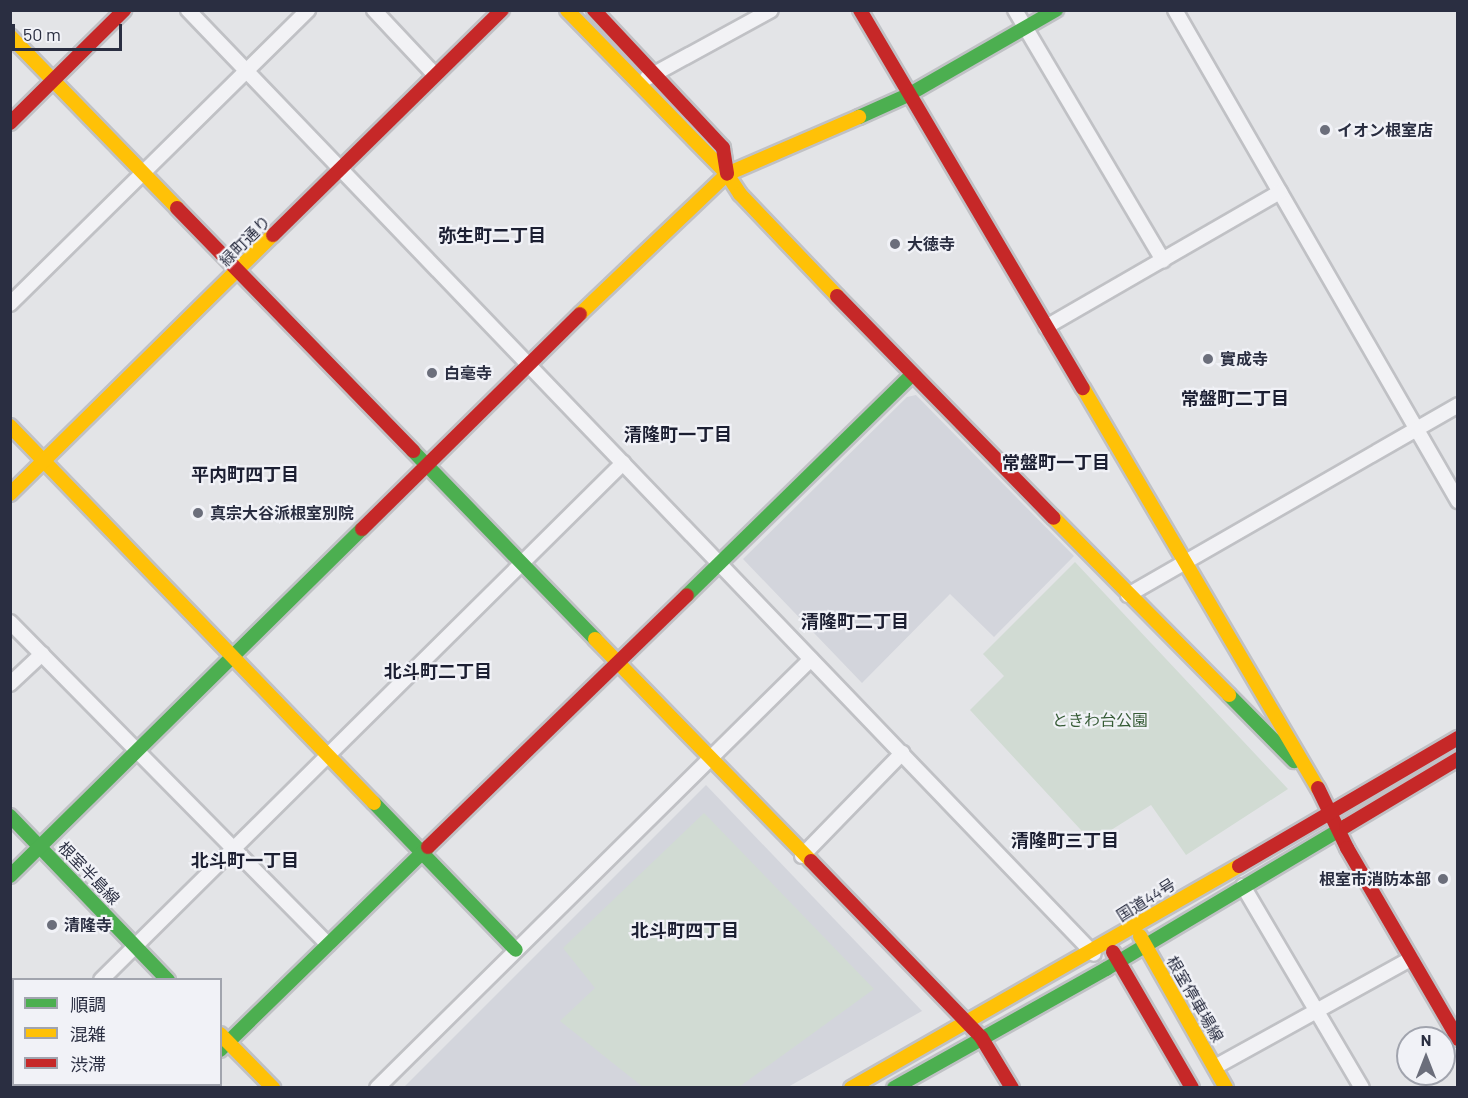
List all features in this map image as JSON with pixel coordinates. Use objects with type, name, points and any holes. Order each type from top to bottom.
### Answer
[{"type":"main road","points":[[10,123],[124,10]]},
{"type":"main road","name":"緑町通り","points":[[10,494],[502,10]]},
{"type":"main road","points":[[567,10],[727,174],[740,194],[912,375],[1314,781]]},
{"type":"main road","points":[[594,10],[723,148],[727,174]]},
{"type":"main road","points":[[860,10],[1331,810],[1411,959],[1458,1039]]},
{"type":"main road","points":[[10,876],[138,753],[528,366],[727,174],[908,95],[1056,10]]},
{"type":"main road","points":[[10,36],[616,662],[707,759],[981,1037],[1012,1088]]},
{"type":"main road","points":[[273,1088],[223,1042],[328,945],[912,375]]},
{"type":"main road","points":[[10,426],[516,950]]},
{"type":"main road","name":"国道44号","points":[[851,1088],[1107,943],[1331,810],[1458,738]]},
{"type":"main road","points":[[894,1088],[1112,965],[1339,827],[1458,759]]},
{"type":"main road","name":"根室半島線","points":[[10,816],[166,978]]},
{"type":"main road","name":"根室停車場線","points":[[1134,927],[1227,1088]]},
{"type":"main road","points":[[1107,943],[1112,965],[1192,1088]]},
{"type":"street","points":[[188,10],[1092,951],[1112,965]]},
{"type":"street","points":[[10,304],[308,10]]},
{"type":"street","points":[[374,10],[435,75]]},
{"type":"street","points":[[637,84],[771,10]]},
{"type":"street","points":[[1015,10],[1163,260]]},
{"type":"street","points":[[1175,10],[1458,501]]},
{"type":"street","points":[[1046,327],[1280,192]]},
{"type":"street","points":[[1128,595],[1458,405]]},
{"type":"street","points":[[103,978],[623,463]]},
{"type":"street","points":[[10,621],[328,945]]},
{"type":"street","points":[[10,684],[42,654]]},
{"type":"street","points":[[377,1088],[707,759],[811,659]]},
{"type":"street","points":[[802,856],[902,753]]},
{"type":"street","points":[[1243,885],[1362,1088]]},
{"type":"street","points":[[1215,1067],[1411,959]]},
{"type":"shaded area","points":[[916,395],[1074,556],[994,637],[950,594],[862,683],[743,559],[907,397]]},
{"type":"shaded area","points":[[706,785],[922,1011],[788,1087],[403,1088]]},
{"type":"green space","name":"ときわ台公園","points":[[1075,562],[1288,789],[1186,855],[1151,805],[1092,842],[970,710],[1004,676],[983,654]]},
{"type":"green space","points":[[704,813],[874,989],[739,1087],[643,1087],[560,1021],[595,988],[563,948]]},
{"type":"traffic: fast","points":[[859,117],[908,95],[1056,10]]},
{"type":"traffic: fast","points":[[687,595],[912,375]]},
{"type":"traffic: fast","points":[[413,451],[595,639]]},
{"type":"traffic: fast","points":[[10,876],[362,529]]},
{"type":"traffic: fast","points":[[1229,695],[1294,761]]},
{"type":"traffic: fast","points":[[374,803],[516,950]]},
{"type":"traffic: fast","points":[[10,816],[166,978]]},
{"type":"traffic: fast","points":[[894,1088],[1106,969],[1346,826]]},
{"type":"traffic: fast","points":[[222,1048],[428,847]]},
{"type":"traffic: slow","points":[[567,10],[727,174],[740,194],[837,296]]},
{"type":"traffic: slow","points":[[10,36],[177,208]]},
{"type":"traffic: slow","points":[[580,314],[727,174],[859,117]]},
{"type":"traffic: slow","points":[[10,494],[273,235]]},
{"type":"traffic: slow","points":[[1083,388],[1318,788]]},
{"type":"traffic: slow","points":[[10,426],[374,803]]},
{"type":"traffic: slow","points":[[1054,518],[1229,695]]},
{"type":"traffic: slow","points":[[595,639],[811,861]]},
{"type":"traffic: slow","points":[[851,1088],[1239,866]]},
{"type":"traffic: slow","points":[[1140,936],[1226,1088]]},
{"type":"traffic: slow","points":[[222,1036],[273,1088]]},
{"type":"traffic: jam","points":[[10,123],[124,10]]},
{"type":"traffic: jam","points":[[273,235],[502,10]]},
{"type":"traffic: jam","points":[[594,10],[723,148],[727,174]]},
{"type":"traffic: jam","points":[[860,10],[1083,388]]},
{"type":"traffic: jam","points":[[177,208],[413,451]]},
{"type":"traffic: jam","points":[[837,296],[1054,518]]},
{"type":"traffic: jam","points":[[362,529],[580,314]]},
{"type":"traffic: jam","points":[[428,847],[687,595]]},
{"type":"traffic: jam","points":[[1239,866],[1458,738]]},
{"type":"traffic: jam","points":[[1346,826],[1458,759]]},
{"type":"traffic: jam","points":[[1318,788],[1347,848],[1458,1039]]},
{"type":"traffic: jam","points":[[811,861],[981,1037],[1012,1088]]},
{"type":"traffic: jam","points":[[1113,952],[1192,1088]]},
{"type":"place","name":"イオン根室店","points":[[1325,130]]},
{"type":"place","name":"大徳寺","points":[[895,244]]},
{"type":"place","name":"實成寺","points":[[1208,359]]},
{"type":"place","name":"白毫寺","points":[[432,373]]},
{"type":"place","name":"真宗大谷派根室別院","points":[[198,513]]},
{"type":"place","name":"根室市消防本部","points":[[1443,879]]},
{"type":"place","name":"清隆寺","points":[[52,925]]},
{"type":"district","name":"弥生町二丁目","points":[[492,235]]},
{"type":"district","name":"常盤町二丁目","points":[[1235,398]]},
{"type":"district","name":"清隆町一丁目","points":[[678,434]]},
{"type":"district","name":"常盤町一丁目","points":[[1056,462]]},
{"type":"district","name":"平内町四丁目","points":[[245,474]]},
{"type":"district","name":"清隆町二丁目","points":[[855,621]]},
{"type":"district","name":"北斗町二丁目","points":[[438,671]]},
{"type":"district","name":"清隆町三丁目","points":[[1065,840]]},
{"type":"district","name":"北斗町一丁目","points":[[245,860]]},
{"type":"district","name":"北斗町四丁目","points":[[685,930]]}]
